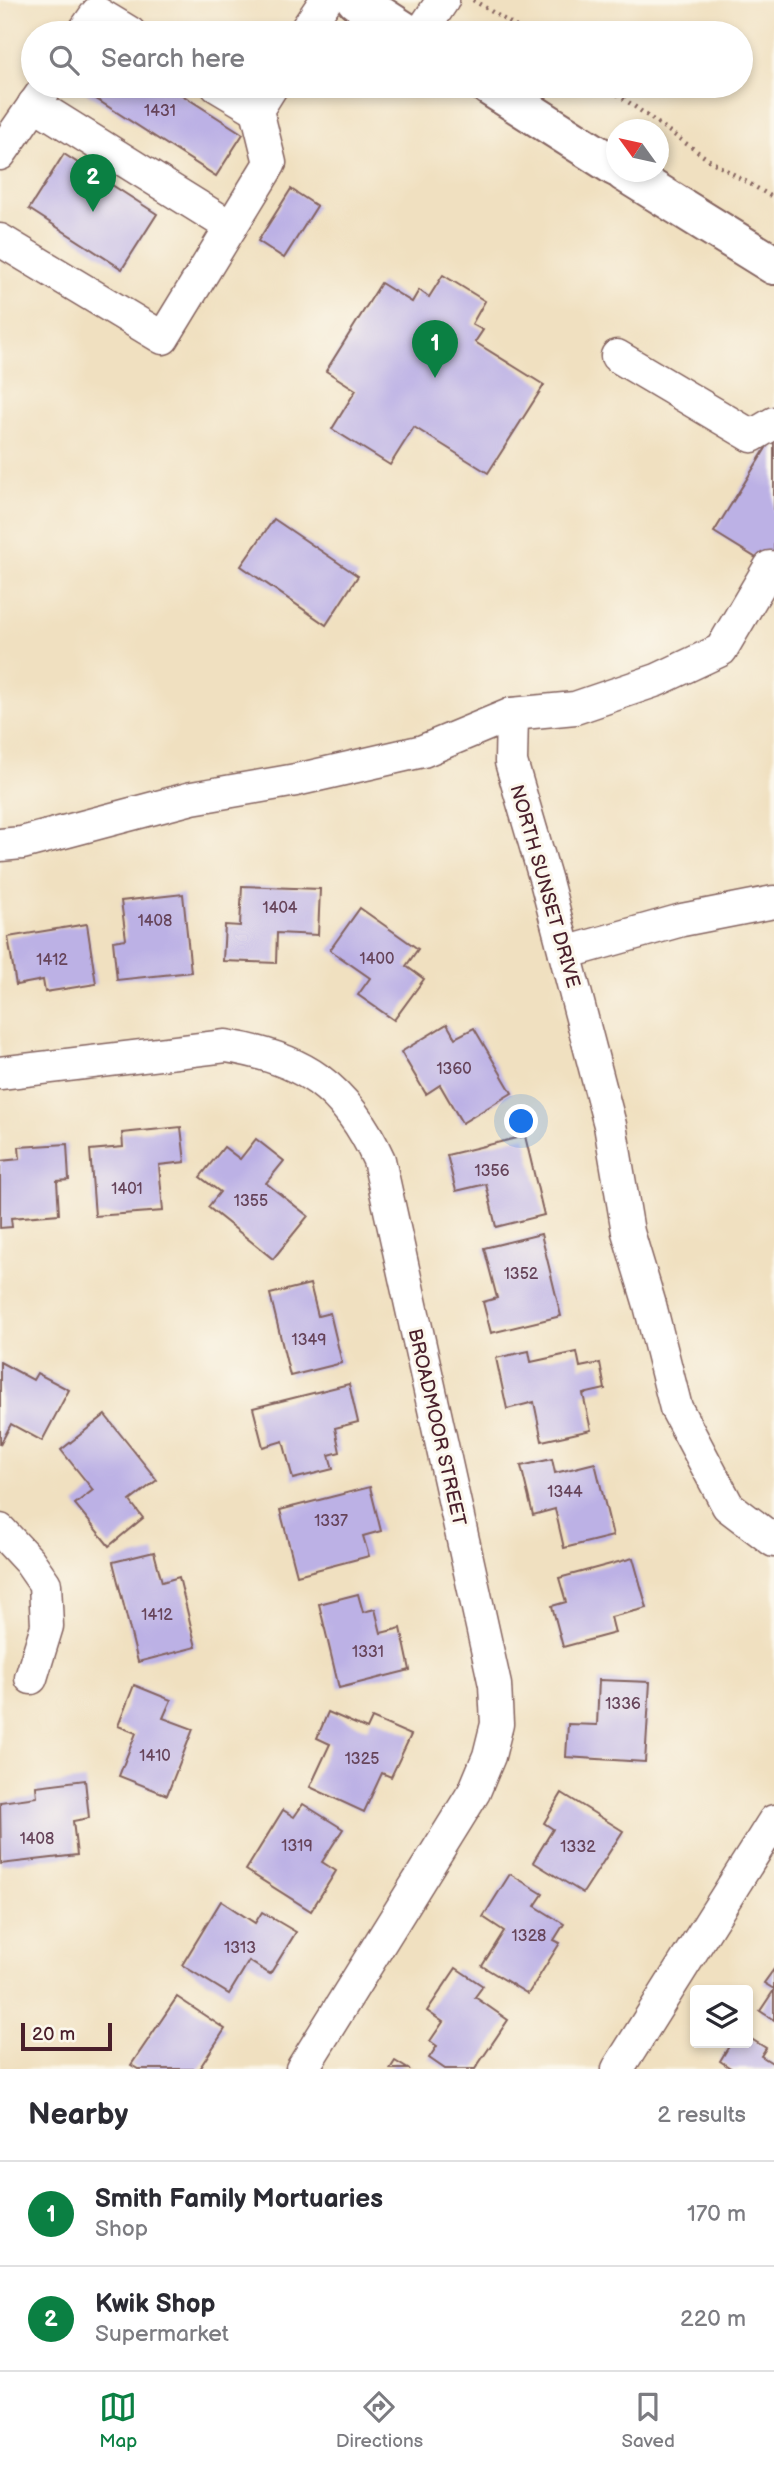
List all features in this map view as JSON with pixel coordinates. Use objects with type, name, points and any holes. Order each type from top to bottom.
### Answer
[{"type":"main road","points":[[356,0],[388,21]]},
{"type":"main road","points":[[508,98],[606,160]]},
{"type":"main road","points":[[640,182],[774,265]]},
{"type":"street","points":[[312,21],[326,0]]},
{"type":"street","points":[[429,21],[443,0]]},
{"type":"street","points":[[91,21],[97,13],[110,21]]},
{"type":"street","points":[[0,154],[39,98]]},
{"type":"street","points":[[45,98],[231,227]]},
{"type":"street","points":[[0,240],[163,338],[270,163],[265,98]]},
{"type":"street","points":[[617,356],[752,436],[774,423]]},
{"type":"street","points":[[0,845],[22,843],[192,799],[296,780],[423,751],[512,714],[575,708],[657,680],[721,650],[770,567]]},
{"type":"street","name":"NORTH SUNSET DRIVE","points":[[512,714],[511,762],[610,1125],[628,1232],[676,1408],[728,1506],[774,1541]]},
{"type":"street","points":[[565,953],[682,920],[774,902]]},
{"type":"street","name":"BROADMOOR STREET","points":[[0,1073],[226,1046],[262,1052],[297,1066],[328,1087],[367,1133],[379,1160],[492,1672],[497,1724],[489,1756],[464,1810],[302,2069]]},
{"type":"street","points":[[0,1530],[29,1561],[45,1584],[47,1626],[31,1678]]},
{"type":"street","points":[[618,2069],[774,1821]]},
{"type":"path","points":[[473,0],[507,21]]},
{"type":"path","points":[[623,98],[709,160],[774,198]]},
{"type":"building","points":[[95,98],[187,98],[243,134],[216,176]]},
{"type":"building","points":[[64,154],[157,214],[122,269],[29,209]]},
{"type":"building","points":[[291,189],[317,206],[284,258],[258,241]]},
{"type":"building","points":[[443,275],[485,301],[472,324],[483,330],[475,342],[544,385],[488,473],[414,427],[390,465],[332,429],[356,390],[326,371],[381,283],[412,302],[419,290],[429,297]]},
{"type":"building","points":[[774,435],[774,569],[714,532]]},
{"type":"building","points":[[274,519],[358,576],[326,625],[241,566]]},
{"type":"building","points":[[242,886],[320,889],[318,935],[277,933],[276,963],[223,961],[225,925],[240,926]]},
{"type":"building","points":[[183,894],[191,972],[117,980],[113,941],[126,939],[121,901]]},
{"type":"building","points":[[360,908],[418,949],[406,966],[424,979],[394,1020],[358,995],[370,978],[330,950]]},
{"type":"building","points":[[87,924],[96,984],[45,992],[43,980],[16,985],[8,937]]},
{"type":"building","points":[[447,1024],[455,1038],[474,1028],[512,1093],[462,1123],[440,1085],[426,1094],[401,1052]]},
{"type":"building","points":[[181,1127],[185,1162],[159,1165],[163,1211],[95,1216],[90,1150],[123,1147],[122,1133]]},
{"type":"building","points":[[525,1136],[544,1215],[496,1227],[486,1184],[456,1191],[447,1155]]},
{"type":"building","points":[[256,1139],[284,1161],[266,1183],[308,1216],[273,1259],[208,1207],[220,1192],[200,1177],[224,1147],[240,1159]]},
{"type":"building","points":[[67,1144],[69,1180],[57,1181],[59,1214],[11,1218],[12,1227],[0,1228],[0,1161],[20,1159],[19,1147]]},
{"type":"building","points":[[541,1234],[561,1316],[491,1333],[483,1302],[497,1298],[484,1248]]},
{"type":"building","points":[[310,1284],[318,1316],[330,1313],[342,1363],[290,1376],[270,1294]]},
{"type":"building","points":[[529,1351],[531,1362],[577,1352],[580,1367],[600,1363],[605,1389],[583,1394],[591,1430],[542,1441],[534,1402],[507,1409],[496,1358]]},
{"type":"building","points":[[0,1362],[33,1380],[37,1373],[69,1390],[42,1441],[11,1424],[0,1445]]},
{"type":"building","points":[[349,1384],[358,1422],[335,1428],[340,1452],[329,1455],[333,1469],[293,1479],[283,1441],[263,1447],[253,1408]]},
{"type":"building","points":[[105,1415],[157,1480],[130,1501],[143,1518],[109,1546],[75,1504],[93,1490],[61,1450]]},
{"type":"building","points":[[552,1459],[555,1473],[595,1463],[613,1536],[564,1548],[555,1509],[533,1515],[521,1466]]},
{"type":"building","points":[[370,1487],[381,1531],[363,1536],[369,1556],[297,1575],[280,1510]]},
{"type":"building","points":[[154,1552],[162,1582],[179,1577],[196,1647],[138,1662],[113,1562]]},
{"type":"building","points":[[633,1558],[647,1608],[611,1617],[615,1633],[563,1647],[552,1606],[566,1602],[559,1578]]},
{"type":"building","points":[[358,1594],[363,1612],[375,1609],[381,1633],[401,1628],[410,1670],[339,1688],[319,1604]]},
{"type":"building","points":[[599,1680],[650,1682],[645,1762],[566,1757],[568,1724],[597,1725]]},
{"type":"building","points":[[134,1685],[171,1700],[163,1718],[193,1729],[167,1795],[119,1776],[136,1733],[118,1726]]},
{"type":"building","points":[[328,1712],[367,1729],[372,1718],[411,1735],[391,1777],[382,1773],[364,1812],[310,1787],[330,1744],[317,1738]]},
{"type":"building","points":[[85,1780],[89,1818],[73,1821],[77,1855],[1,1864],[0,1802],[37,1797],[36,1786]]},
{"type":"building","points":[[562,1793],[623,1831],[583,1893],[533,1862],[553,1829],[544,1823]]},
{"type":"building","points":[[303,1804],[343,1829],[322,1862],[336,1871],[311,1911],[246,1870],[283,1810],[294,1817]]},
{"type":"building","points":[[510,1874],[543,1894],[535,1906],[564,1924],[554,1940],[560,1943],[528,1994],[482,1966],[504,1931],[483,1917]]},
{"type":"building","points":[[221,1901],[255,1923],[262,1912],[296,1932],[270,1974],[249,1961],[229,1994],[182,1965]]},
{"type":"building","points":[[456,1968],[483,1986],[475,1997],[508,2020],[475,2069],[445,2069],[429,2058],[437,2046],[430,2041],[443,2022],[427,2011]]},
{"type":"building","points":[[774,1969],[774,1989],[764,1983]]},
{"type":"building","points":[[774,1990],[774,2020],[760,2011]]},
{"type":"building","points":[[177,1997],[225,2029],[199,2069],[138,2069],[131,2065]]},
{"type":"building","points":[[753,2040],[766,2048],[761,2056],[774,2064],[774,2069],[732,2069],[720,2061],[728,2048],[753,2048]]},
{"type":"building","points":[[395,2061],[408,2069],[390,2069]]},
{"type":"place","name":"Kwik Shop","points":[[93,212]]},
{"type":"place","name":"Smith Family Mortuaries","points":[[435,378]]}]
